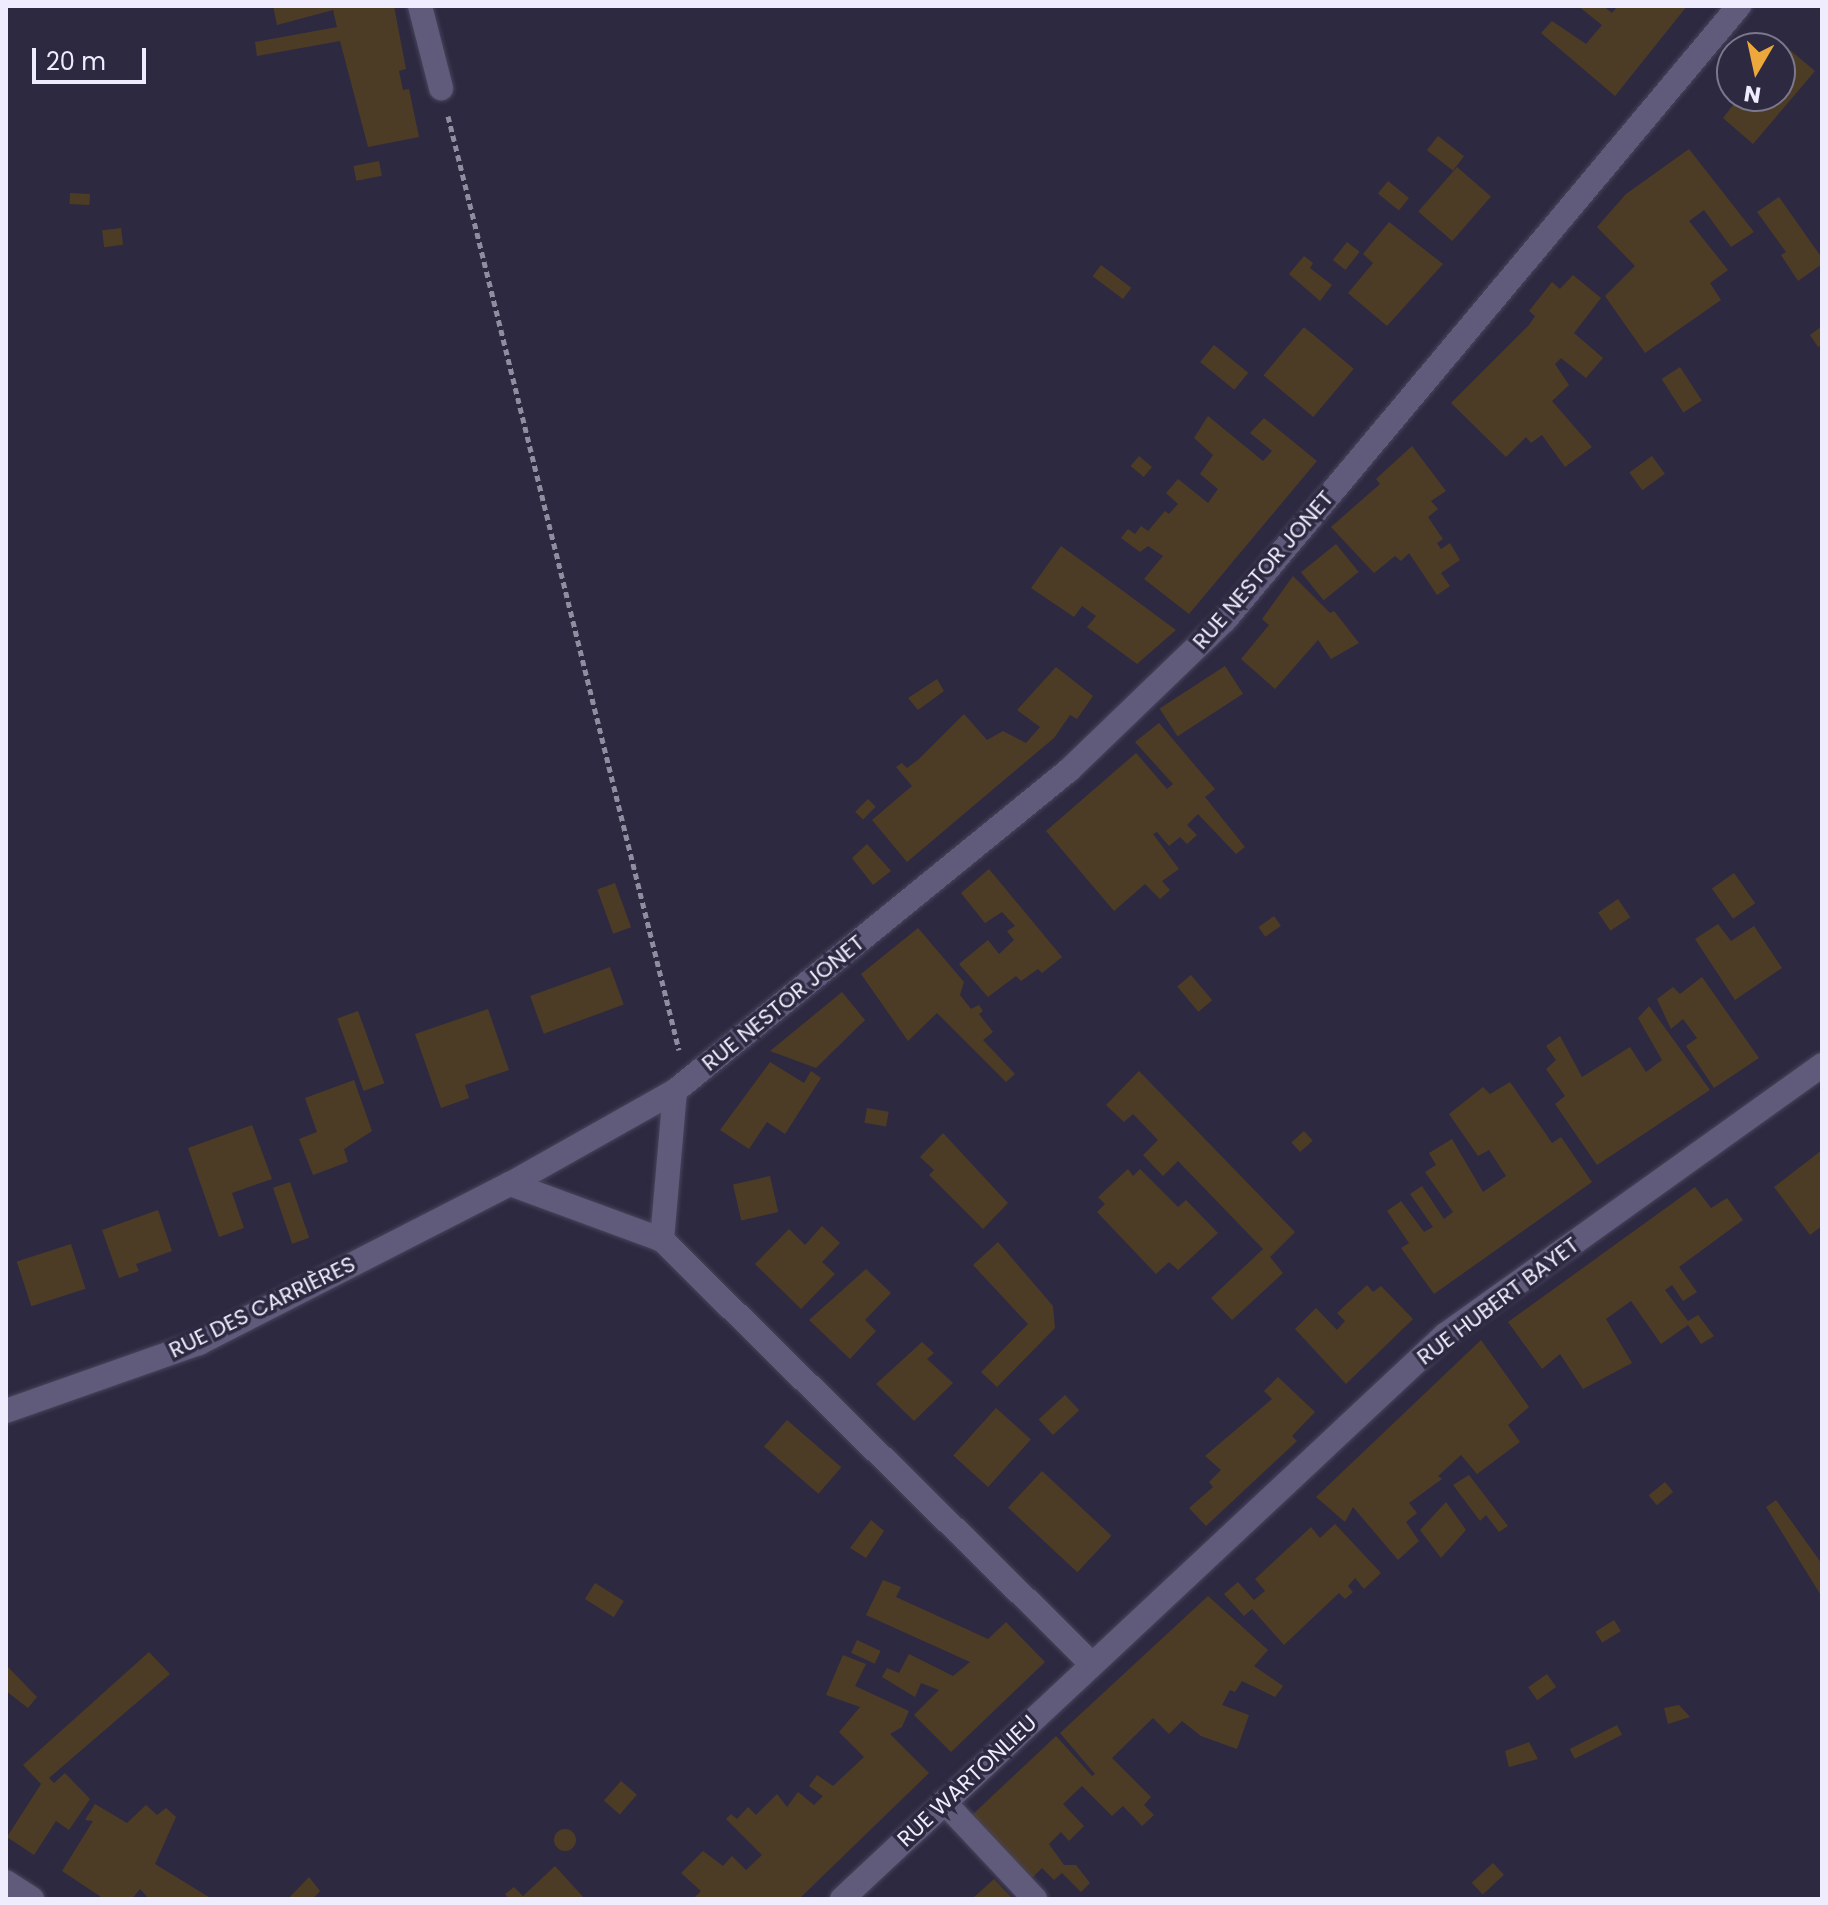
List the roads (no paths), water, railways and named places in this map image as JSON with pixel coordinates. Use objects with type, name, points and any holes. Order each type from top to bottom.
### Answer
[{"type":"street","points":[[420,6],[441,88]]},
{"type":"street","name":"RUE NESTOR JONET","points":[[510,1184],[681,1086],[1069,770],[1225,620],[1739,6]]},
{"type":"street","name":"RUE HUBERT BAYET","points":[[1092,1664],[1445,1335],[1822,1065]]},
{"type":"street","points":[[662,1240],[681,1086]]},
{"type":"street","points":[[510,1184],[662,1240],[1092,1664]]},
{"type":"street","name":"RUE DES CARRIÈRES","points":[[6,1411],[199,1343],[510,1184]]},
{"type":"street","name":"RUE WARTONLIEU","points":[[842,1899],[1092,1664]]},
{"type":"street","points":[[944,1802],[1035,1899]]},
{"type":"street","points":[[6,1882],[32,1899]]}]
